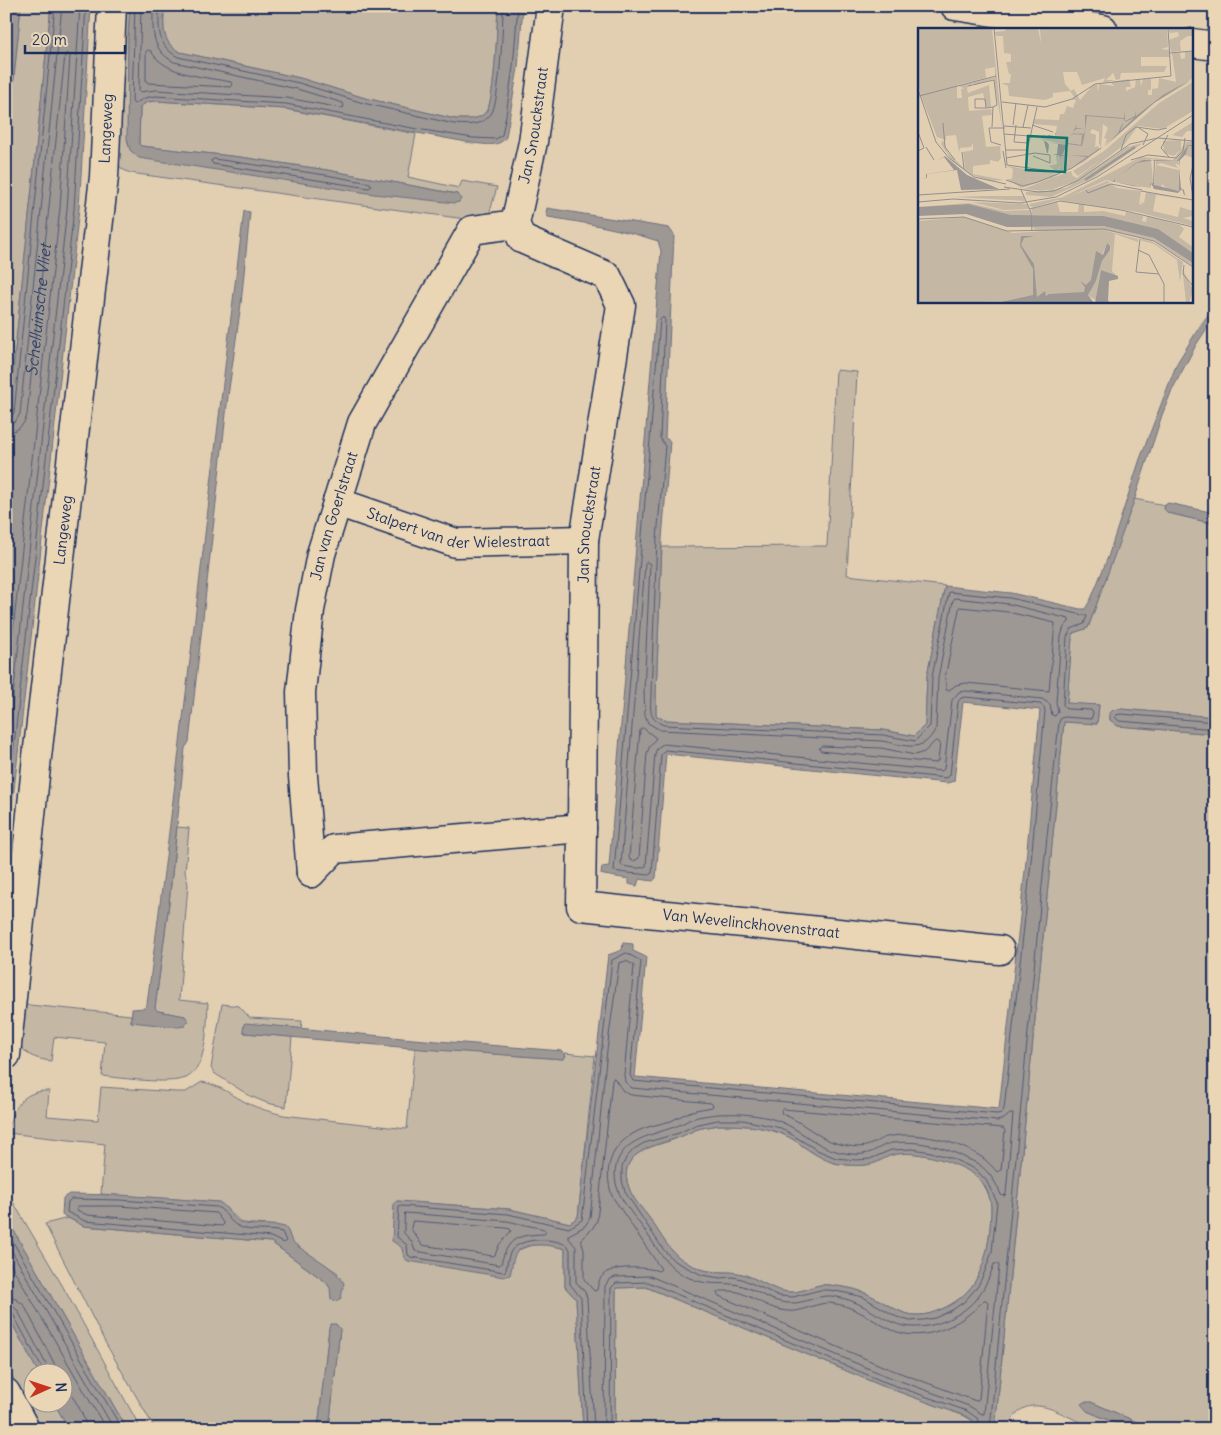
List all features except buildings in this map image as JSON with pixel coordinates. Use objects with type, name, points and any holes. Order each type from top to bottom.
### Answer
[{"type":"street","name":"Langeweg","points":[[6,1055],[37,757],[104,176],[112,6]]},
{"type":"street","name":"Jan Snouckstraat","points":[[551,6],[533,142],[515,224],[522,239],[607,276],[621,305],[584,540],[582,828]]},
{"type":"street","points":[[955,6],[992,9],[1097,28]]},
{"type":"street","points":[[1194,43],[1215,46]]},
{"type":"street","name":"Jan van Goerlstraat","points":[[515,224],[472,230],[362,423],[336,502],[321,554],[310,610],[301,692],[303,776],[311,873],[334,850],[582,828]]},
{"type":"street","name":"Stalpert van der Wielestraat","points":[[336,502],[456,543],[584,540]]},
{"type":"street","name":"Van Wevelinckhovenstraat","points":[[582,828],[581,906],[1000,950]]},
{"type":"street","points":[[6,1394],[25,1429]]},
{"type":"shaded area","points":[[21,6],[51,6],[6,436],[6,158]]},
{"type":"shaded area","points":[[120,6],[130,6],[128,37],[128,144],[132,152],[457,194],[327,170],[240,157],[141,146],[139,144],[140,107],[147,102],[156,101],[285,109],[416,134],[408,177],[459,188],[462,181],[497,187],[487,222],[130,173],[122,169],[118,164]]},
{"type":"shaded area","points":[[164,6],[498,6],[495,61],[490,103],[484,114],[477,118],[455,119],[365,98],[300,78],[180,52],[166,38],[164,32]]},
{"type":"shaded area","points":[[836,370],[857,372],[847,575],[945,586],[927,676],[925,725],[914,736],[883,730],[664,720],[656,715],[662,547],[827,546]]},
{"type":"shaded area","points":[[1134,499],[1165,505],[1164,509],[1168,513],[1215,524],[1215,717],[1121,709],[1110,713],[1110,720],[1118,726],[1215,734],[1215,1429],[1153,1429],[1091,1402],[1087,1411],[1130,1429],[1098,1429],[1049,1408],[1037,1406],[1026,1407],[1016,1415],[1008,1429],[995,1429],[1064,722],[1097,724],[1099,705],[1067,704],[1072,637],[1073,633],[1088,628]]},
{"type":"shaded area","points":[[177,827],[189,828],[185,872],[188,884],[179,1000],[208,1003],[205,1042],[202,1057],[197,1068],[186,1078],[168,1081],[102,1076],[105,1042],[54,1037],[51,1061],[29,1054],[23,1049],[18,1035],[19,1004],[131,1015],[131,1021],[185,1016],[158,1011],[155,1008]]},
{"type":"shaded area","points":[[222,1004],[239,1006],[250,1018],[302,1021],[301,1029],[244,1024],[245,1033],[292,1037],[286,1107],[267,1103],[250,1096],[214,1073],[211,1068]]},
{"type":"shaded area","points":[[415,1048],[563,1059],[566,1056],[565,1053],[595,1056],[578,1217],[570,1223],[509,1209],[397,1201],[395,1243],[400,1244],[403,1248],[515,1254],[532,1245],[546,1245],[565,1249],[565,1287],[576,1299],[583,1429],[329,1429],[340,1329],[329,1328],[318,1429],[155,1429],[105,1342],[45,1224],[68,1218],[84,1226],[271,1242],[326,1282],[330,1288],[338,1273],[292,1243],[288,1231],[279,1226],[242,1223],[219,1202],[101,1194],[105,1144],[7,1133],[15,1109],[25,1098],[32,1094],[49,1091],[47,1116],[98,1120],[101,1087],[186,1092],[202,1082],[221,1088],[253,1106],[283,1115],[407,1129]]},
{"type":"shaded area","points":[[718,1125],[767,1129],[785,1135],[818,1156],[834,1163],[867,1165],[892,1155],[912,1153],[934,1157],[964,1168],[977,1177],[984,1185],[989,1195],[991,1206],[987,1249],[982,1267],[974,1283],[964,1295],[947,1307],[919,1315],[902,1312],[863,1292],[851,1289],[823,1285],[797,1292],[789,1292],[771,1287],[742,1274],[716,1272],[691,1265],[676,1255],[638,1204],[629,1188],[626,1177],[627,1168],[630,1161],[643,1151],[698,1129]]},
{"type":"shaded area","points":[[6,1190],[62,1285],[141,1429],[127,1429],[14,1231],[6,1222]]},
{"type":"shaded area","points":[[646,1287],[880,1385],[965,1416],[973,1421],[977,1429],[615,1429],[616,1288]]},
{"type":"shaded area","points":[[6,1312],[33,1362],[22,1362],[22,1393],[6,1365]]},
{"type":"shaded area","points":[[32,1412],[59,1412],[69,1429],[42,1429]]},
{"type":"water","points":[[13,6],[21,6],[6,158],[6,68]]},
{"type":"water","name":"Schelluinsche Vliet","points":[[51,6],[91,6],[79,209],[6,861],[6,436]]},
{"type":"water","points":[[130,6],[164,6],[164,33],[169,43],[180,52],[300,78],[365,98],[455,119],[473,119],[484,114],[490,103],[495,61],[498,6],[523,6],[518,68],[506,137],[495,144],[472,143],[286,109],[156,101],[147,102],[140,107],[139,144],[141,146],[240,157],[327,170],[457,194],[461,199],[455,203],[374,194],[139,158],[130,150],[127,139]]},
{"type":"water","points":[[547,208],[669,228],[674,235],[665,438],[670,441],[662,539],[656,693],[656,715],[664,720],[883,730],[914,736],[925,725],[927,676],[945,586],[1011,593],[1085,609],[1108,557],[1140,459],[1177,363],[1215,305],[1215,316],[1196,345],[1172,390],[1162,415],[1133,504],[1088,628],[1073,633],[1072,637],[1067,703],[1099,705],[1097,724],[1064,722],[995,1429],[977,1429],[973,1421],[965,1416],[880,1385],[646,1287],[616,1288],[615,1429],[583,1429],[576,1299],[565,1287],[565,1249],[546,1245],[524,1247],[515,1255],[510,1275],[504,1277],[408,1261],[404,1258],[401,1247],[392,1241],[394,1203],[397,1201],[509,1209],[570,1223],[578,1217],[608,955],[622,950],[623,943],[633,944],[633,951],[646,957],[635,1077],[999,1109],[1025,871],[1040,710],[963,702],[954,781],[947,783],[666,754],[656,878],[653,881],[639,879],[637,886],[629,884],[629,879],[601,874],[602,867],[609,866],[661,251],[658,241],[590,224],[548,217],[546,213]],"holes":[[[718,1125],[767,1129],[785,1135],[818,1156],[834,1163],[867,1165],[892,1155],[911,1154],[944,1160],[977,1176],[989,1195],[991,1206],[987,1249],[982,1267],[974,1283],[964,1295],[947,1307],[919,1315],[902,1312],[863,1292],[851,1289],[823,1285],[797,1292],[789,1292],[771,1287],[742,1274],[716,1272],[691,1265],[676,1255],[638,1204],[629,1188],[626,1177],[627,1167],[631,1160],[646,1149],[698,1129]]]},
{"type":"water","points":[[244,211],[250,212],[241,304],[228,396],[189,742],[185,748],[169,903],[155,1008],[158,1011],[185,1016],[188,1020],[185,1026],[178,1027],[131,1022],[132,1009],[145,1008],[147,1004]]},
{"type":"water","points":[[1168,503],[1215,513],[1215,524],[1168,513],[1164,509]]},
{"type":"water","points":[[1121,709],[1215,717],[1215,734],[1118,726],[1110,720],[1110,713],[1113,710]]},
{"type":"water","points":[[245,1023],[562,1051],[566,1055],[563,1059],[422,1049],[245,1033],[243,1031]]},
{"type":"water","points":[[69,1194],[120,1195],[219,1202],[242,1223],[285,1227],[293,1242],[328,1266],[344,1283],[341,1298],[337,1301],[331,1299],[330,1288],[326,1282],[271,1242],[84,1226],[62,1215],[63,1198]]},
{"type":"water","points":[[6,1222],[14,1231],[127,1429],[69,1429],[59,1412],[72,1412],[72,1362],[33,1362],[6,1312]]},
{"type":"water","points":[[331,1324],[336,1324],[340,1329],[329,1429],[318,1429],[329,1328]]},
{"type":"water","points":[[1091,1402],[1153,1429],[1130,1429],[1087,1411],[1081,1404]]}]
